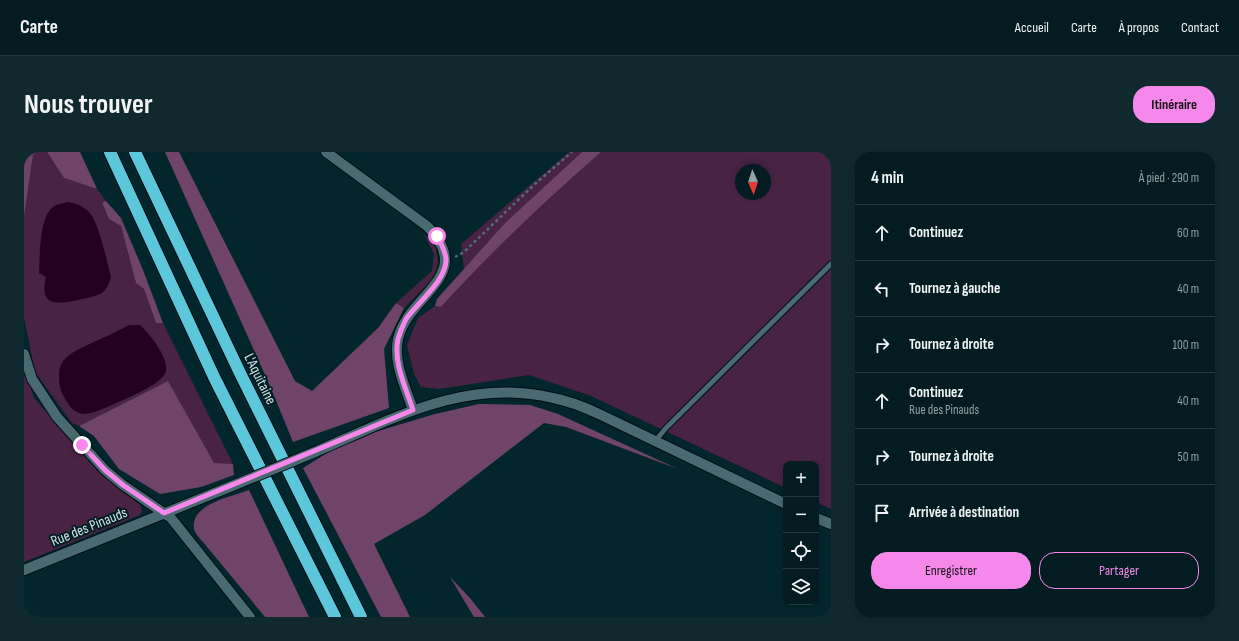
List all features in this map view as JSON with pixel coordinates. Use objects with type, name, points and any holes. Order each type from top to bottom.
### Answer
[{"type":"highway","points":[[110,152],[214,377],[335,617]]},
{"type":"highway","name":"L'Aquitaine","points":[[135,152],[236,366],[361,617]]},
{"type":"street","points":[[326,152],[428,226],[437,236],[444,248],[446,260],[444,271],[436,284],[406,320],[398,340],[400,372],[413,410]]},
{"type":"street","points":[[24,354],[32,379],[62,422],[105,470],[123,485],[171,518],[250,617]]},
{"type":"street","name":"Rue des Pinauds","points":[[24,570],[315,452],[413,410],[461,396],[487,393],[508,392],[530,394],[552,397],[575,403],[656,440],[783,503]]},
{"type":"street","points":[[819,519],[831,524]]},
{"type":"lane","points":[[656,440],[666,428],[831,264]]},
{"type":"path","points":[[446,260],[464,252],[536,183],[572,152]]},
{"type":"shaded area","points":[[24,152],[37,152],[33,155],[24,217]]},
{"type":"shaded area","points":[[37,152],[47,152],[64,178],[97,189],[106,201],[102,204],[109,219],[121,226],[136,283],[144,289],[156,323],[163,323],[233,464],[214,464],[168,381],[79,426],[72,423],[35,372],[24,317],[24,217],[33,155]]},
{"type":"shaded area","points":[[47,152],[80,152],[97,189],[64,178]]},
{"type":"shaded area","points":[[165,152],[179,152],[295,381],[312,391],[378,328],[396,303],[404,308],[384,349],[389,408],[293,442],[270,386]]},
{"type":"shaded area","points":[[569,152],[582,152],[505,223],[464,269],[461,244]]},
{"type":"shaded area","points":[[582,152],[601,152],[519,227],[479,266],[441,307],[435,306],[437,299],[505,223]]},
{"type":"shaded area","points":[[601,152],[831,152],[831,509],[819,503],[819,461],[783,461],[783,487],[591,396],[529,375],[439,389],[421,387],[414,374],[407,345],[418,318],[435,306],[441,307],[539,208]]},
{"type":"shaded area","points":[[106,201],[121,218],[163,323],[156,323],[144,289],[136,283],[121,226],[109,219],[102,203]]},
{"type":"shaded area","points":[[68,202],[81,206],[92,216],[96,223],[102,242],[111,277],[107,288],[102,293],[70,302],[56,303],[47,298],[44,287],[46,277],[39,273],[41,237],[48,212],[55,206]]},
{"type":"shaded area","points":[[423,232],[436,248],[438,263],[434,278],[404,308],[396,303],[432,271],[434,254]]},
{"type":"shaded area","points":[[129,325],[140,325],[149,334],[163,355],[166,368],[165,374],[151,386],[121,401],[93,413],[80,414],[69,405],[61,389],[59,376],[62,363],[77,350]]},
{"type":"shaded area","points":[[24,369],[34,398],[96,469],[140,505],[142,511],[140,515],[24,562]]},
{"type":"shaded area","points":[[168,381],[214,463],[233,464],[234,475],[201,487],[160,494],[119,469],[94,436],[79,426]]},
{"type":"shaded area","points":[[479,404],[530,405],[558,414],[678,469],[566,427],[544,423],[425,515],[374,544],[410,617],[381,617],[303,468],[348,440],[435,414]]},
{"type":"shaded area","points":[[249,490],[309,617],[265,617],[199,538],[194,529],[194,520],[198,513],[205,508],[213,503]]},
{"type":"shaded area","points":[[450,577],[470,598],[485,617],[474,617]]},
{"type":"route","points":[[82,445],[105,470],[123,485],[164,513],[315,452],[413,410],[402,379],[398,359],[398,340],[406,320],[436,284],[444,271],[446,260],[444,248],[437,236]]}]
